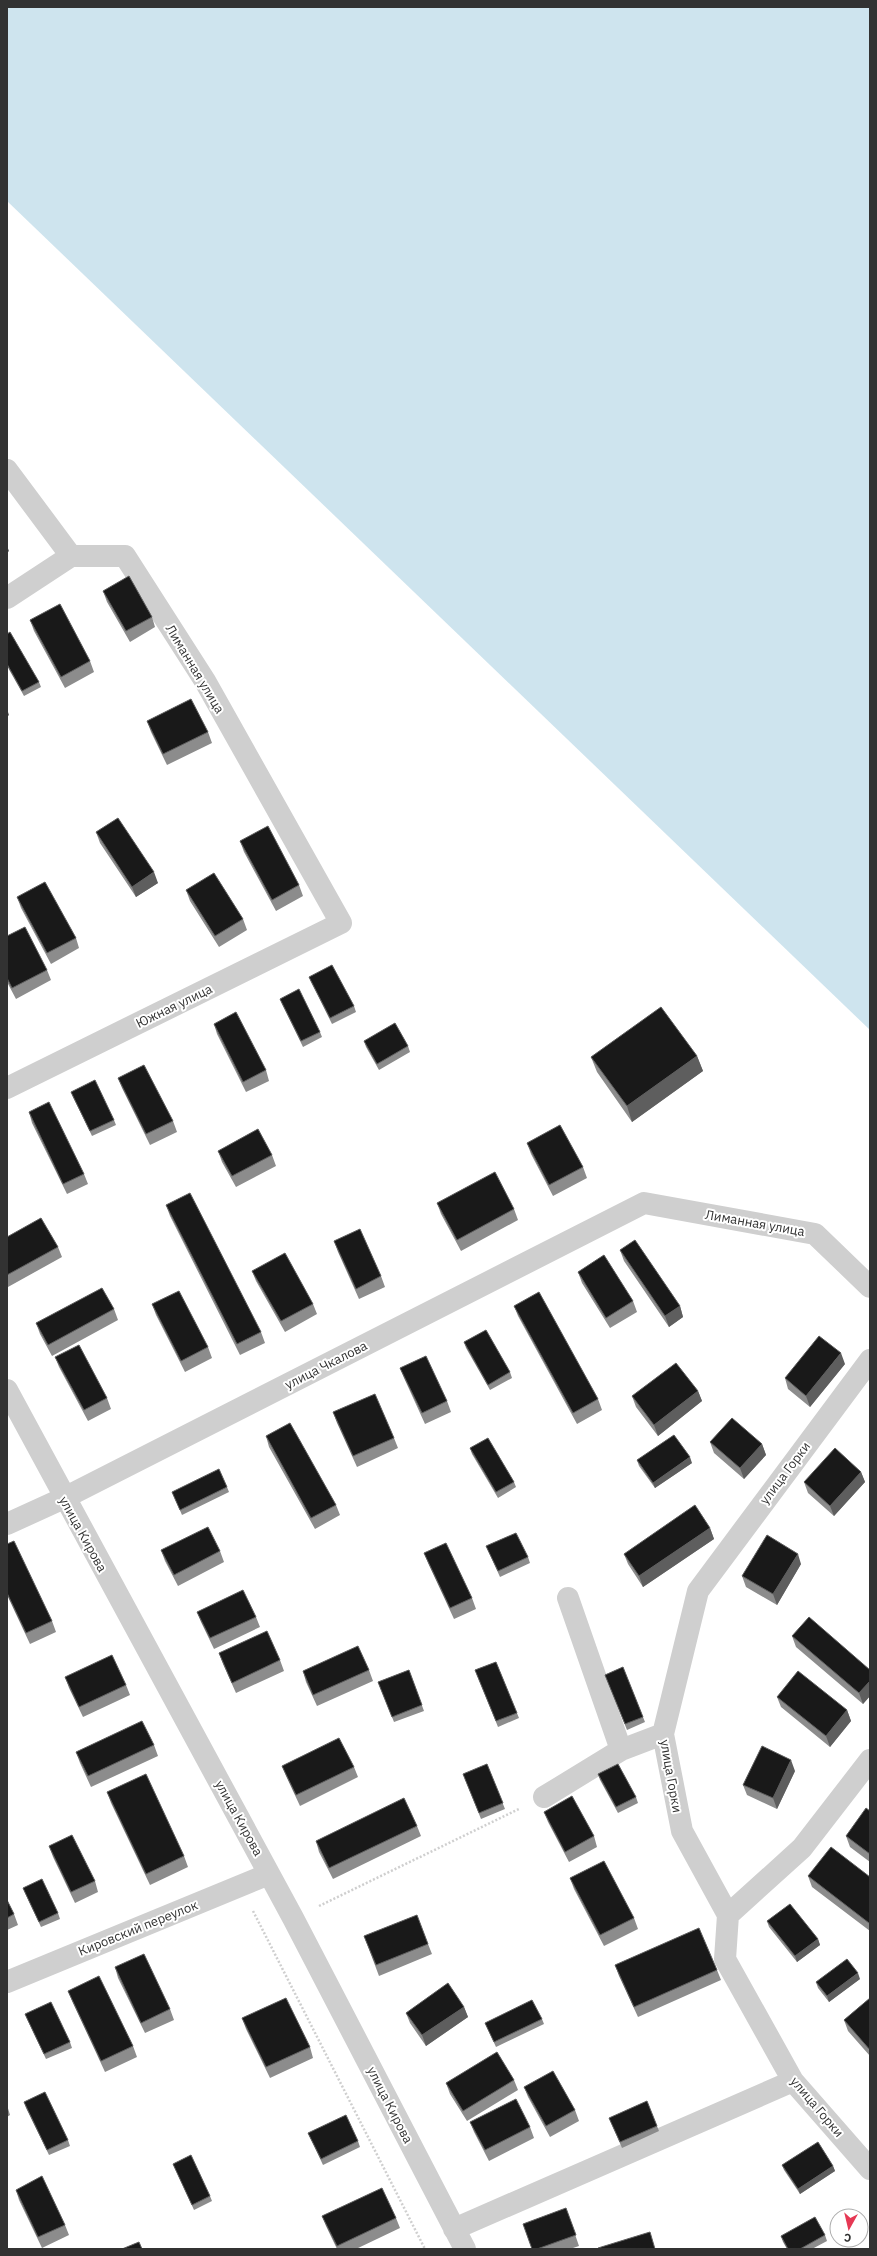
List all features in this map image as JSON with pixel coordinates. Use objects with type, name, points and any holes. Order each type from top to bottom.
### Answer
[{"type":"street","points":[[7,470],[71,556],[7,598]]},
{"type":"street","name":"Лиманная улица","points":[[71,556],[125,556],[205,681],[341,923]]},
{"type":"street","name":"Южная улица","points":[[7,1088],[341,923]]},
{"type":"street","name":"Лиманная улица","points":[[644,1203],[815,1234],[870,1287]]},
{"type":"street","name":"улица Чкалова","points":[[7,1524],[64,1498],[644,1203]]},
{"type":"street","name":"улица Горки","points":[[870,1360],[698,1591],[663,1734],[682,1831],[728,1915],[725,1959],[793,2081],[870,2169]]},
{"type":"street","name":"улица Кирова","points":[[7,1390],[64,1498],[293,1918],[465,2249]]},
{"type":"street","points":[[568,1598],[621,1750]]},
{"type":"street","points":[[544,1797],[621,1750],[663,1734]]},
{"type":"street","points":[[728,1915],[802,1848],[870,1760]]},
{"type":"street","name":"Кировский переулок","points":[[7,1982],[269,1874]]},
{"type":"street","points":[[454,2228],[793,2081]]},
{"type":"path","points":[[251,1906],[293,1918],[544,1797]]},
{"type":"water","points":[[7,7],[870,7],[870,1030],[7,201]]},
{"type":"building","points":[[129,576],[152,617],[126,631],[103,591]]},
{"type":"building","points":[[60,604],[90,661],[61,677],[30,620]]},
{"type":"building","points":[[10,632],[39,682],[22,691],[7,664],[7,634]]},
{"type":"building","points":[[191,699],[208,732],[163,754],[147,721]]},
{"type":"building","points":[[118,818],[154,872],[132,887],[96,832]]},
{"type":"building","points":[[268,826],[299,885],[272,900],[240,841]]},
{"type":"building","points":[[214,873],[243,919],[215,936],[186,890]]},
{"type":"building","points":[[45,882],[76,938],[47,953],[17,897]]},
{"type":"building","points":[[25,927],[47,970],[12,988],[7,978],[7,936]]},
{"type":"building","points":[[332,965],[354,1006],[330,1018],[309,977]]},
{"type":"building","points":[[299,989],[320,1032],[301,1041],[280,999]]},
{"type":"building","points":[[661,1007],[697,1056],[627,1106],[591,1057]]},
{"type":"building","points":[[236,1012],[266,1070],[243,1082],[214,1024]]},
{"type":"building","points":[[395,1023],[408,1046],[377,1064],[364,1041]]},
{"type":"building","points":[[144,1065],[173,1121],[146,1134],[118,1078]]},
{"type":"building","points":[[95,1080],[114,1120],[90,1131],[71,1092]]},
{"type":"building","points":[[49,1102],[84,1174],[63,1184],[29,1112]]},
{"type":"building","points":[[560,1125],[583,1167],[549,1185],[527,1143]]},
{"type":"building","points":[[258,1129],[272,1155],[232,1176],[218,1151]]},
{"type":"building","points":[[495,1172],[514,1209],[457,1240],[437,1203]]},
{"type":"building","points":[[190,1193],[261,1332],[237,1344],[166,1205]]},
{"type":"building","points":[[41,1218],[58,1247],[7,1275],[7,1237]]},
{"type":"building","points":[[360,1229],[381,1276],[356,1289],[334,1241]]},
{"type":"building","points":[[635,1240],[680,1306],[665,1316],[620,1250]]},
{"type":"building","points":[[285,1253],[313,1304],[281,1321],[252,1271]]},
{"type":"building","points":[[604,1255],[633,1301],[606,1318],[578,1272]]},
{"type":"building","points":[[102,1288],[114,1309],[48,1345],[36,1323]]},
{"type":"building","points":[[179,1291],[208,1347],[181,1361],[152,1304]]},
{"type":"building","points":[[539,1292],[598,1399],[573,1413],[514,1306]]},
{"type":"building","points":[[486,1330],[510,1372],[488,1385],[464,1342]]},
{"type":"building","points":[[819,1336],[841,1353],[806,1396],[785,1378]]},
{"type":"building","points":[[79,1345],[107,1398],[84,1410],[55,1357]]},
{"type":"building","points":[[426,1356],[447,1401],[422,1413],[400,1368]]},
{"type":"building","points":[[676,1363],[698,1391],[654,1425],[632,1396]]},
{"type":"building","points":[[375,1394],[394,1438],[353,1456],[333,1412]]},
{"type":"building","points":[[732,1418],[762,1444],[740,1468],[710,1442]]},
{"type":"building","points":[[290,1423],[336,1505],[311,1518],[266,1436]]},
{"type":"building","points":[[674,1435],[690,1457],[653,1483],[637,1460]]},
{"type":"building","points":[[488,1438],[514,1482],[496,1492],[470,1448]]},
{"type":"building","points":[[835,1448],[861,1472],[830,1506],[804,1482]]},
{"type":"building","points":[[219,1469],[227,1487],[180,1510],[172,1492]]},
{"type":"building","points":[[695,1505],[710,1528],[639,1576],[624,1554]]},
{"type":"building","points":[[208,1527],[220,1551],[174,1575],[161,1550]]},
{"type":"building","points":[[516,1533],[528,1557],[498,1571],[486,1546]]},
{"type":"building","points":[[767,1535],[798,1554],[773,1594],[742,1576]]},
{"type":"building","points":[[14,1541],[52,1621],[26,1633],[7,1593],[7,1544]]},
{"type":"building","points":[[446,1543],[472,1598],[450,1608],[424,1553]]},
{"type":"building","points":[[243,1590],[256,1617],[210,1638],[197,1612]]},
{"type":"building","points":[[809,1617],[870,1670],[870,1681],[859,1693],[792,1636]]},
{"type":"building","points":[[267,1631],[280,1660],[232,1683],[219,1653]]},
{"type":"building","points":[[358,1646],[369,1670],[313,1695],[303,1671]]},
{"type":"building","points":[[112,1655],[126,1685],[79,1707],[65,1677]]},
{"type":"building","points":[[496,1662],[517,1713],[496,1721],[475,1670]]},
{"type":"building","points":[[623,1667],[643,1717],[625,1724],[605,1675]]},
{"type":"building","points":[[409,1670],[422,1705],[392,1717],[378,1682]]},
{"type":"building","points":[[798,1671],[847,1710],[826,1736],[777,1697]]},
{"type":"building","points":[[142,1721],[154,1745],[88,1776],[76,1752]]},
{"type":"building","points":[[339,1738],[354,1767],[296,1795],[282,1766]]},
{"type":"building","points":[[762,1746],[791,1760],[773,1798],[743,1785]]},
{"type":"building","points":[[487,1764],[503,1803],[479,1813],[463,1774]]},
{"type":"building","points":[[618,1764],[636,1797],[616,1807],[598,1774]]},
{"type":"building","points":[[146,1774],[184,1856],[146,1874],[107,1792]]},
{"type":"building","points":[[572,1796],[594,1836],[565,1852],[544,1812]]},
{"type":"building","points":[[404,1798],[417,1826],[329,1868],[316,1841]]},
{"type":"building","points":[[866,1808],[870,1811],[870,1854],[846,1836]]},
{"type":"building","points":[[72,1835],[95,1881],[71,1892],[49,1846]]},
{"type":"building","points":[[831,1847],[870,1877],[869,1923],[808,1876]]},
{"type":"building","points":[[604,1861],[634,1918],[600,1935],[570,1878]]},
{"type":"building","points":[[42,1879],[58,1913],[39,1922],[23,1888]]},
{"type":"building","points":[[7,1900],[14,1914],[7,1918]]},
{"type":"building","points":[[790,1904],[818,1939],[795,1956],[767,1921]]},
{"type":"building","points":[[417,1915],[428,1944],[376,1965],[364,1936]]},
{"type":"building","points":[[699,1928],[717,1970],[634,2007],[615,1965]]},
{"type":"building","points":[[144,1954],[170,2009],[141,2023],[115,1967]]},
{"type":"building","points":[[847,1959],[858,1973],[827,1996],[816,1982]]},
{"type":"building","points":[[99,1976],[133,2046],[101,2061],[68,1991]]},
{"type":"building","points":[[448,1983],[464,2007],[422,2035],[406,2013]]},
{"type":"building","points":[[286,1998],[310,2047],[266,2067],[242,2018]]},
{"type":"building","points":[[870,1998],[870,2050],[844,2020]]},
{"type":"building","points":[[532,2000],[542,2019],[494,2042],[485,2023]]},
{"type":"building","points":[[51,2002],[70,2042],[44,2054],[25,2014]]},
{"type":"building","points":[[497,2052],[514,2080],[463,2111],[446,2083]]},
{"type":"building","points":[[553,2071],[575,2110],[546,2126],[524,2087]]},
{"type":"building","points":[[45,2092],[68,2140],[47,2150],[24,2102]]},
{"type":"building","points":[[516,2099],[530,2127],[485,2150],[470,2122]]},
{"type":"building","points":[[647,2101],[657,2126],[620,2142],[609,2118]]},
{"type":"building","points":[[346,2115],[358,2141],[321,2159],[308,2133]]},
{"type":"building","points":[[818,2142],[833,2166],[798,2189],[782,2165]]},
{"type":"building","points":[[191,2155],[210,2196],[192,2205],[173,2164]]},
{"type":"building","points":[[42,2176],[65,2225],[38,2237],[16,2190]]},
{"type":"building","points":[[382,2188],[396,2218],[337,2246],[322,2216]]},
{"type":"building","points":[[566,2208],[576,2235],[537,2249],[532,2249],[523,2224]]},
{"type":"building","points":[[815,2217],[825,2235],[800,2249],[788,2249],[781,2236]]},
{"type":"building","points":[[650,2232],[655,2249],[598,2249],[598,2248]]},
{"type":"building","points":[[139,2242],[142,2249],[122,2249]]}]
